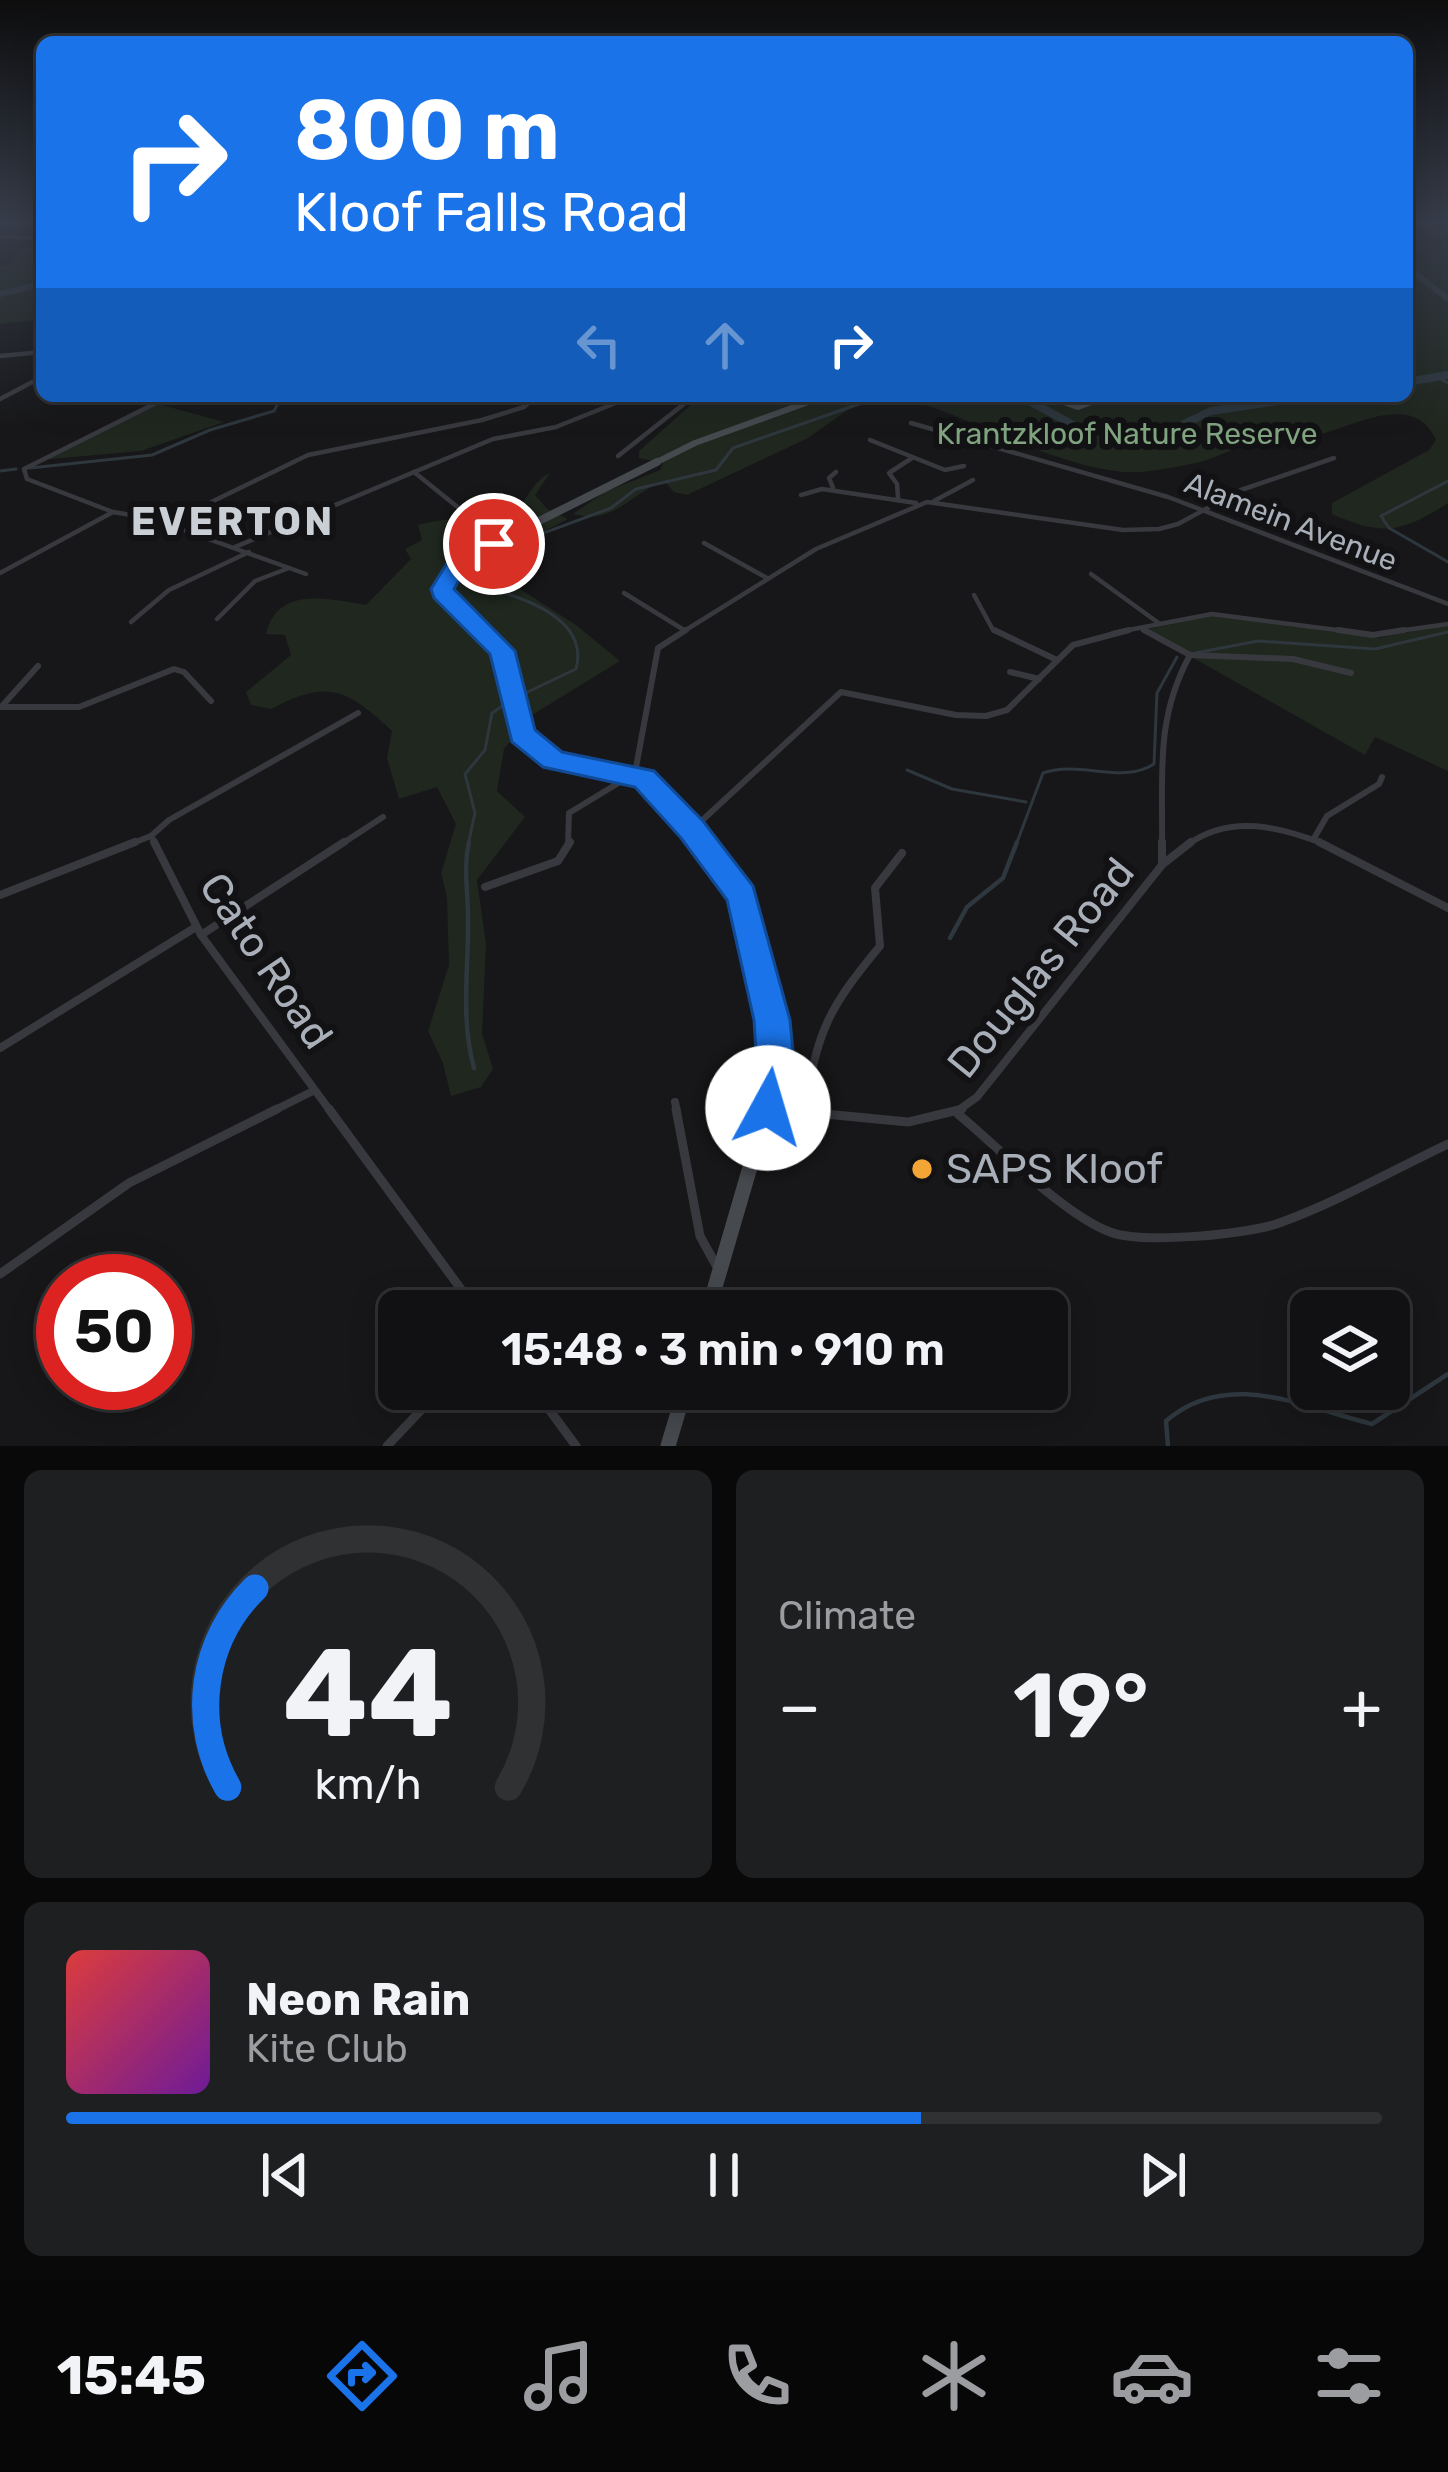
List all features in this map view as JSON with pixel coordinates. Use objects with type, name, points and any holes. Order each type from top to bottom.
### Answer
[{"type":"main road","points":[[714,1290],[768,1108],[775,1052],[754,932],[733,880],[654,786],[634,773],[571,765],[542,754],[519,730],[502,651],[443,592],[457,565],[682,448],[808,402]]},
{"type":"main road","points":[[668,1446],[679,1410]]},
{"type":"street","points":[[0,356],[36,353]]},
{"type":"street","points":[[0,399],[36,380]]},
{"type":"street","points":[[158,402],[23,469],[27,479],[113,512],[149,518],[307,574]]},
{"type":"street","points":[[149,518],[217,503],[308,455],[482,420],[529,402]]},
{"type":"street","points":[[235,547],[494,439],[556,427],[618,402]]},
{"type":"street","points":[[618,456],[686,402]]},
{"type":"street","name":"Alamein Avenue","points":[[911,423],[1201,510],[1448,604]]},
{"type":"street","points":[[870,440],[945,470],[964,466]]},
{"type":"street","points":[[898,498],[897,484],[889,473],[912,458]]},
{"type":"street","points":[[934,501],[1123,530],[1170,527],[1240,490],[1334,458]]},
{"type":"street","points":[[414,472],[460,509]]},
{"type":"street","points":[[835,490],[829,480],[836,472]]},
{"type":"street","points":[[485,887],[558,861],[571,840],[569,813],[634,773],[658,648],[816,549],[973,480]]},
{"type":"street","points":[[801,495],[835,490],[920,505]]},
{"type":"street","points":[[0,573],[113,512]]},
{"type":"street","points":[[704,543],[767,578]]},
{"type":"street","points":[[131,622],[147,600],[225,568],[249,552]]},
{"type":"street","points":[[217,619],[255,581],[289,568]]},
{"type":"street","points":[[1091,574],[1160,624]]},
{"type":"street","points":[[624,593],[684,630]]},
{"type":"street","points":[[974,596],[993,630],[1057,660]]},
{"type":"street","points":[[692,829],[841,692],[956,716],[986,716],[1007,710],[1080,640],[1160,624],[1217,614],[1377,635],[1448,624]]},
{"type":"street","points":[[1140,628],[1190,655],[1293,659],[1351,673]]},
{"type":"street","name":"Douglas Road","points":[[768,1108],[867,1120],[916,1120],[958,1114],[977,1097],[1162,865],[1164,728],[1171,690],[1190,655]]},
{"type":"street","points":[[1,707],[38,666]]},
{"type":"street","points":[[1,707],[80,707],[174,669],[184,671],[211,701]]},
{"type":"street","points":[[1010,672],[1039,679]]},
{"type":"street","points":[[0,895],[151,836],[169,820],[358,713]]},
{"type":"street","points":[[1312,840],[1327,816],[1379,784],[1382,777]]},
{"type":"street","points":[[0,1048],[383,817]]},
{"type":"street","points":[[1162,865],[1209,831],[1268,826],[1312,840],[1448,908]]},
{"type":"street","name":"Cato Road","points":[[151,836],[198,931],[461,1290]]},
{"type":"street","points":[[804,1113],[816,1040],[835,1000],[880,946],[874,883],[902,853]]},
{"type":"street","points":[[0,1274],[129,1183],[313,1091]]},
{"type":"street","points":[[675,1102],[700,1236],[711,1262],[720,1269]]},
{"type":"street","points":[[958,1114],[1086,1220],[1112,1233],[1137,1237],[1182,1237],[1278,1224],[1448,1144]]},
{"type":"street","points":[[387,1446],[421,1410]]},
{"type":"street","points":[[549,1410],[576,1446]]},
{"type":"green space","points":[[0,291],[36,291],[36,320],[0,324]]},
{"type":"green space","name":"Krantzkloof Nature Reserve","points":[[1413,291],[1448,291],[1448,503],[1405,525],[1365,526],[1332,514],[1332,503],[1429,450],[1436,440],[1414,417],[1383,415],[1321,434],[1249,444],[1196,463],[1132,472],[1064,459],[915,402],[1075,402],[1079,409],[1099,402],[1413,402]]},
{"type":"green space","points":[[694,402],[859,402],[808,438],[687,495],[674,492],[664,481],[611,512],[573,514],[605,492],[660,470],[663,463],[639,458],[639,451]]},
{"type":"green space","points":[[158,404],[224,422],[141,451],[40,460]]},
{"type":"green space","points":[[550,473],[535,495],[547,509],[568,519],[481,564],[576,625],[620,661],[532,715],[504,749],[497,791],[525,817],[477,880],[486,944],[482,1033],[493,1069],[481,1087],[451,1096],[428,1031],[449,965],[447,898],[441,873],[456,824],[437,787],[399,799],[387,758],[392,731],[362,705],[322,691],[271,709],[251,705],[246,692],[291,655],[285,635],[266,634],[281,608],[307,599],[366,605],[411,559],[405,549],[422,540],[418,525],[507,513]]},
{"type":"green space","points":[[1215,615],[1379,638],[1448,624],[1448,771],[1375,737],[1365,755],[1144,630]]},
{"type":"waterway","points":[[0,294],[11,291]]},
{"type":"waterway","points":[[1438,291],[1448,299]]},
{"type":"waterway","points":[[1413,381],[1448,375]]},
{"type":"waterway","points":[[1436,377],[1448,383]]},
{"type":"waterway","points":[[30,468],[152,455],[210,430],[274,411],[278,402]]},
{"type":"waterway","points":[[515,698],[576,669],[577,650],[571,634],[543,609],[468,584],[465,573],[479,557],[611,508],[636,489],[716,470],[733,448],[865,402]]},
{"type":"waterway","points":[[1031,402],[1077,427],[1148,441],[1211,411],[1271,402]]},
{"type":"waterway","points":[[0,471],[16,469]]},
{"type":"waterway","points":[[1448,481],[1381,516],[1389,528],[1448,562]]},
{"type":"waterway","points":[[1195,653],[1258,641],[1375,649],[1448,632]]},
{"type":"waterway","points":[[1016,845],[1043,773],[1072,769],[1128,772],[1154,764],[1157,693],[1177,657]]},
{"type":"waterway","points":[[468,845],[475,813],[465,774],[485,750],[492,713],[507,703]]},
{"type":"waterway","points":[[907,770],[952,789],[1026,802]]},
{"type":"waterway","points":[[469,842],[466,1011],[474,1068]]},
{"type":"waterway","points":[[950,938],[967,907],[1003,878],[1017,842]]},
{"type":"waterway","points":[[1168,1446],[1166,1421],[1214,1397],[1266,1396],[1372,1424],[1448,1374]]},
{"type":"place","name":"SAPS Kloof","points":[[922,1169]]},
{"type":"district","name":"EVERTON","points":[[233,522]]},
{"type":"route","points":[[494,544],[457,565],[442,589],[502,651],[522,735],[554,760],[628,771],[644,778],[692,829],[742,896],[772,1020],[775,1052],[768,1108]]}]
